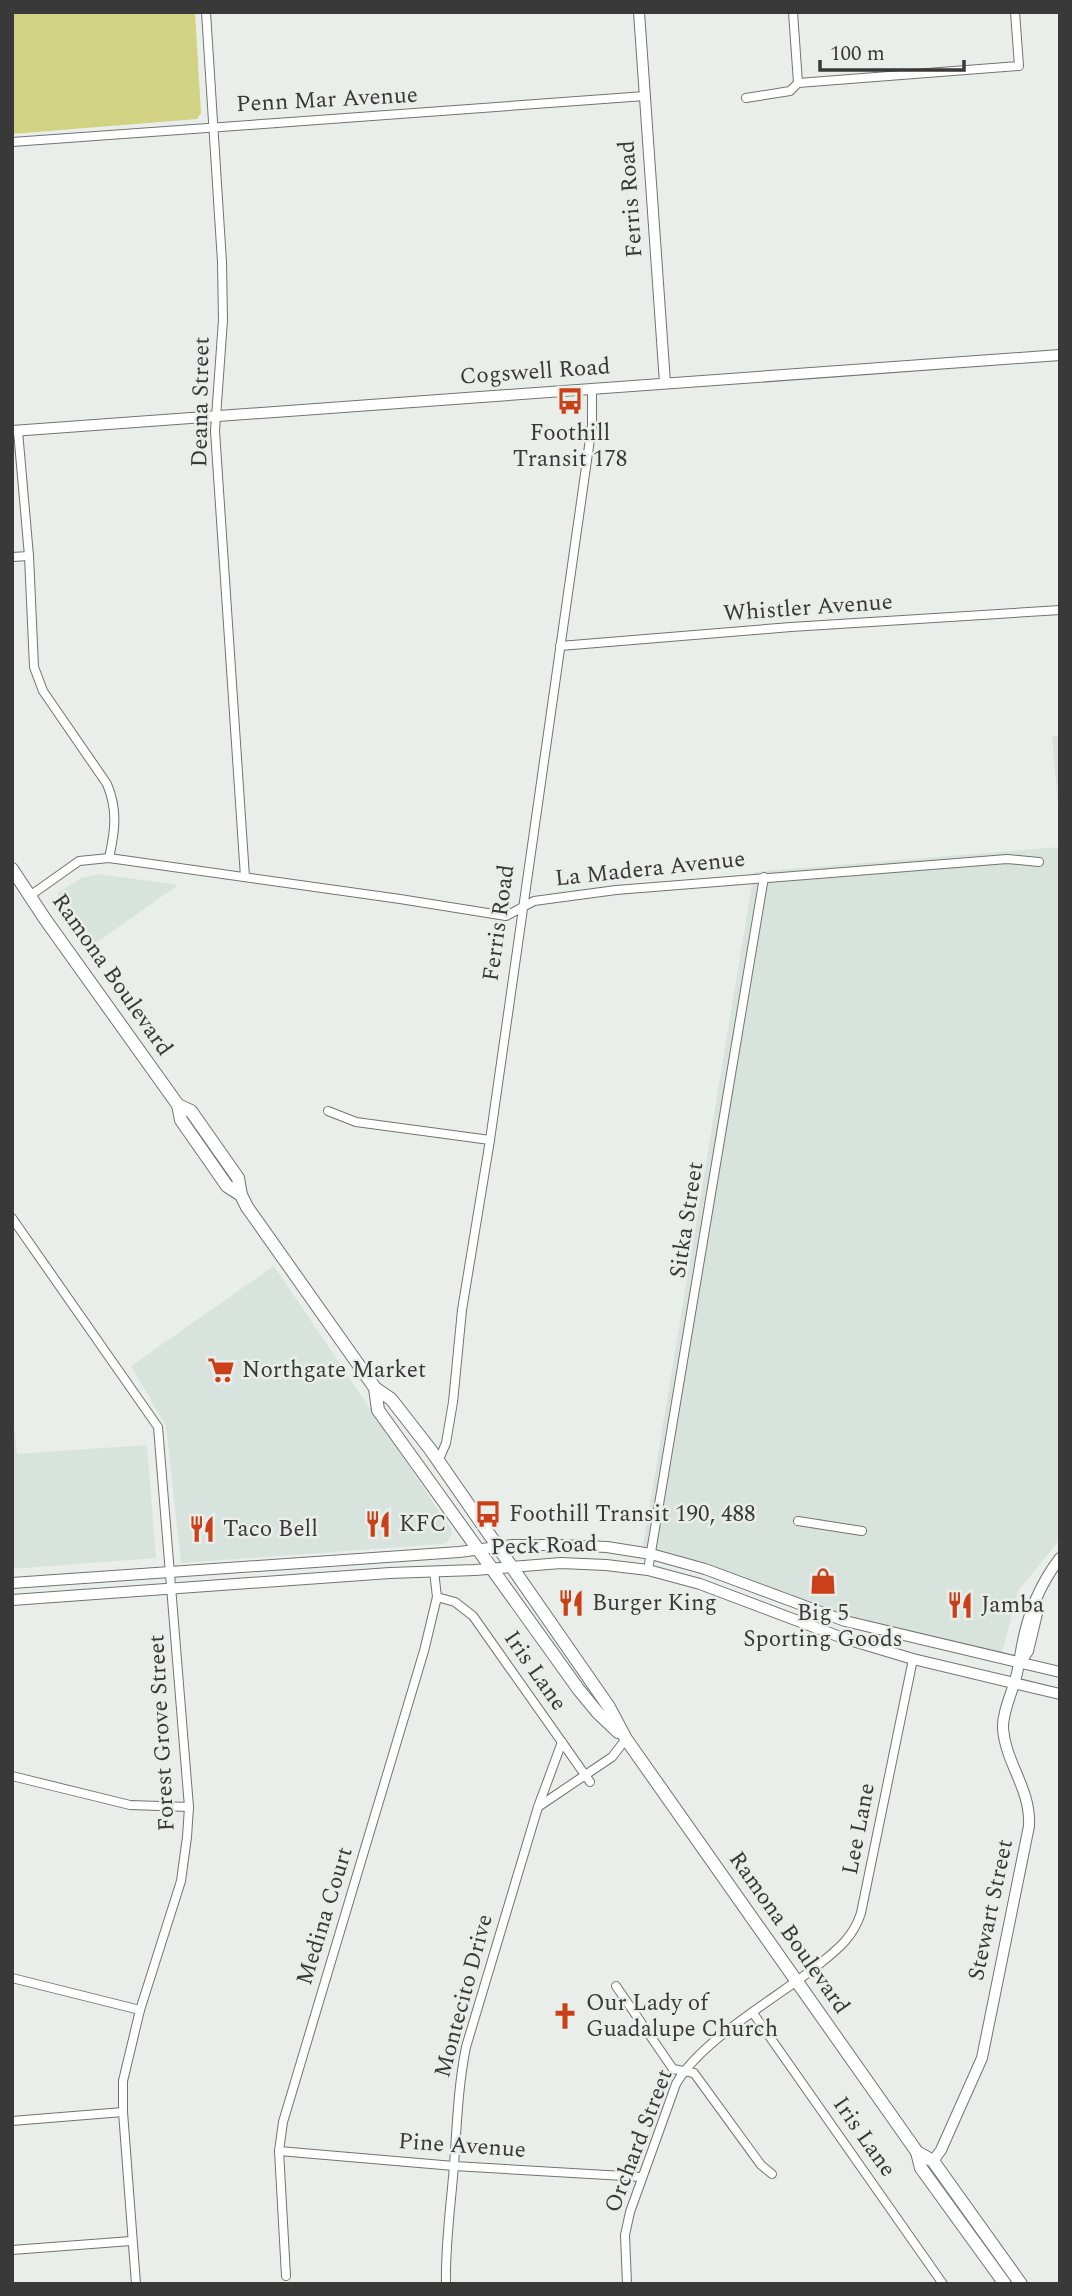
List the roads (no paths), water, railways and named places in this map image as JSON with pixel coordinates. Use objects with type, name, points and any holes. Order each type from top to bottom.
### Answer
[{"type":"main road","name":"Ferris Road","points":[[639,12],[666,383]]},
{"type":"main road","name":"Cogswell Road","points":[[15,431],[1060,355]]},
{"type":"main road","name":"Ramona Boulevard","points":[[12,869],[178,1105],[181,1120],[227,1186],[241,1195],[375,1388],[391,1399],[498,1546],[609,1707],[626,1739],[916,2151],[921,2168],[1005,2284]]},
{"type":"main road","name":"Ramona Boulevard","points":[[375,1388],[378,1410],[478,1550],[597,1713],[626,1739]]},
{"type":"main road","name":"Peck Road","points":[[12,1583],[478,1550],[498,1546],[607,1547],[651,1554],[705,1569],[845,1621],[1060,1672]]},
{"type":"main road","name":"Stewart Street","points":[[933,2161],[941,2150],[982,2058],[1027,1841],[1030,1811],[1024,1788],[1007,1748],[1003,1726],[1032,1607],[1044,1579],[1060,1558]]},
{"type":"main road","points":[[334,1560],[334,1576]]},
{"type":"main road","name":"Peck Road","points":[[12,1600],[334,1576],[561,1563],[606,1565],[648,1570],[700,1584],[798,1622],[913,1658],[1060,1694]]},
{"type":"main road","name":"Stewart Street","points":[[1020,1662],[1028,1651],[1038,1606],[1060,1569]]},
{"type":"main road","name":"Ramona Boulevard","points":[[916,2151],[933,2161],[1021,2284]]},
{"type":"street","name":"Deana Street","points":[[206,12],[222,278],[220,380],[215,431],[245,877]]},
{"type":"street","points":[[793,12],[798,83]]},
{"type":"street","points":[[746,98],[790,91],[798,83],[1018,65],[1015,12]]},
{"type":"street","name":"Penn Mar Avenue","points":[[12,142],[474,111],[645,96]]},
{"type":"street","name":"Ferris Road","points":[[438,1462],[446,1443],[453,1402],[462,1310],[490,1140],[592,425],[592,389]]},
{"type":"street","points":[[15,431],[29,556],[34,667],[43,691],[107,784],[113,798],[115,830],[109,858]]},
{"type":"street","points":[[12,557],[29,556]]},
{"type":"street","name":"Whistler Avenue","points":[[560,646],[791,627],[1060,610]]},
{"type":"street","name":"La Madera Avenue","points":[[31,895],[79,861],[109,858],[506,916],[534,901],[602,892],[1007,859],[1039,862]]},
{"type":"street","name":"Sitka Street","points":[[648,1570],[764,877]]},
{"type":"street","points":[[328,1111],[356,1122],[490,1140]]},
{"type":"street","name":"Forest Grove Street","points":[[12,1218],[158,1427],[188,1807],[181,1881],[140,2010],[123,2081],[131,2241],[136,2284]]},
{"type":"street","points":[[798,1521],[862,1531]]},
{"type":"street","name":"Medina Court","points":[[286,2276],[279,2151],[283,2122],[420,1663],[437,1597],[434,1571]]},
{"type":"street","name":"Iris Lane","points":[[437,1597],[455,1602],[473,1616],[587,1779]]},
{"type":"street","name":"Lee Lane","points":[[797,1981],[838,1948],[856,1929],[862,1913],[913,1658]]},
{"type":"street","points":[[538,1807],[587,1779],[612,1757],[626,1739]]},
{"type":"street","name":"Montecito Drive","points":[[446,2284],[445,2256],[459,2084],[467,2047],[538,1807],[562,1742]]},
{"type":"street","points":[[12,1776],[131,1805],[188,1807]]},
{"type":"street","points":[[12,1978],[140,2010]]},
{"type":"street","name":"Orchard Street","points":[[627,2284],[625,2235],[629,2211],[676,2084],[684,2070],[713,2042],[797,1981]]},
{"type":"street","points":[[616,1986],[673,2069],[694,2073],[761,2165],[772,2174]]},
{"type":"street","name":"Iris Lane","points":[[753,2013],[943,2284]]},
{"type":"street","points":[[12,2121],[123,2112]]},
{"type":"street","name":"Pine Avenue","points":[[279,2151],[454,2166],[641,2177]]},
{"type":"street","points":[[12,2250],[131,2241]]},
{"type":"place","name":"Foothill Transit 178","points":[[570,401]]},
{"type":"place","name":"Northgate Market","points":[[221,1370]]},
{"type":"place","name":"Foothill Transit 190, 488","points":[[488,1514]]},
{"type":"place","name":"KFC","points":[[378,1524]]},
{"type":"place","name":"Taco Bell","points":[[202,1529]]},
{"type":"place","name":"Big 5 Sporting Goods","points":[[823,1581]]},
{"type":"place","name":"Burger King","points":[[571,1603]]},
{"type":"place","name":"Jamba","points":[[960,1605]]},
{"type":"place","name":"Our Lady of Guadalupe Church","points":[[565,2016]]}]
